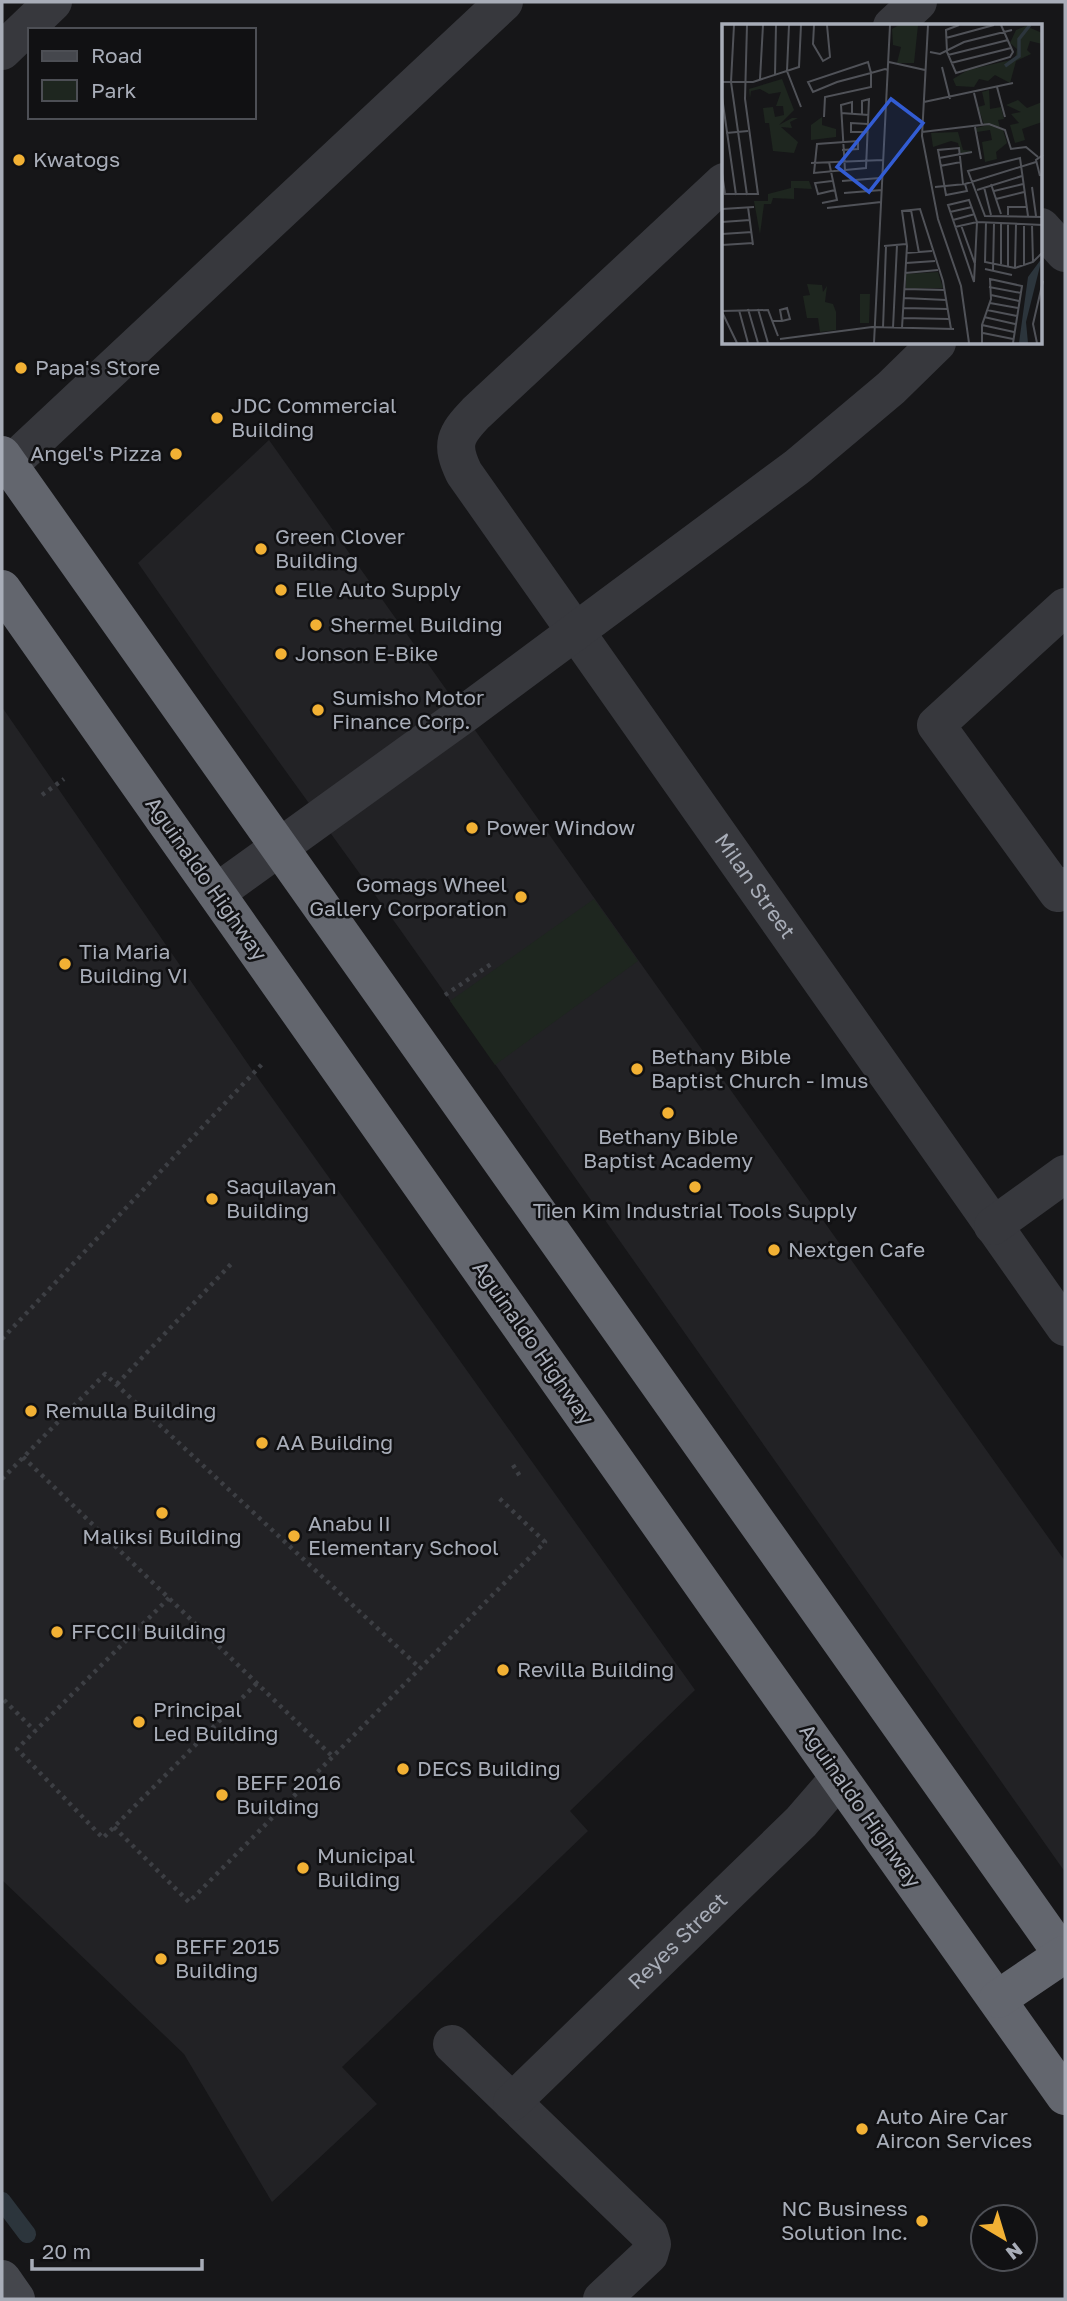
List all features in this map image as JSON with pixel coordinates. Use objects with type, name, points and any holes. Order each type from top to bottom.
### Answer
[{"type":"highway","points":[[6,460],[1064,1957],[998,2000]]},
{"type":"highway","name":"Aguinaldo Highway","points":[[2,589],[1065,2096]]},
{"type":"street","points":[[2,51],[53,2]]},
{"type":"street","points":[[6,460],[504,2]]},
{"type":"street","points":[[894,24],[918,2]]},
{"type":"street","name":"Milan Street","points":[[722,184],[463,426],[455,440],[456,457],[464,473],[1065,1327]]},
{"type":"street","points":[[216,893],[576,632],[797,467],[891,388],[935,345]]},
{"type":"street","points":[[1065,607],[936,725],[1058,893],[1065,886]]},
{"type":"street","points":[[993,1226],[1065,1174]]},
{"type":"street","name":"Reyes Street","points":[[512,2102],[801,1822],[839,1777]]},
{"type":"street","points":[[452,2045],[649,2234],[652,2244],[649,2255],[601,2299]]},
{"type":"street","points":[[2,2279],[16,2299]]},
{"type":"path","points":[[42,795],[64,779]]},
{"type":"path","points":[[439,1000],[494,962]]},
{"type":"path","points":[[2,1339],[264,1062]]},
{"type":"path","points":[[117,1384],[232,1263]]},
{"type":"path","points":[[2,1479],[106,1374],[420,1668]]},
{"type":"path","points":[[23,1457],[332,1756]]},
{"type":"path","points":[[513,1465],[521,1478]]},
{"type":"path","points":[[114,1827],[189,1902],[545,1542],[499,1498]]},
{"type":"path","points":[[169,1598],[17,1749],[103,1838],[257,1683]]},
{"type":"path","points":[[4,1700],[35,1731]]},
{"type":"shaded area","points":[[269,440],[1065,1561],[1065,1872],[138,563]]},
{"type":"shaded area","name":"Anabu II Elementary School","points":[[2,707],[248,1064],[695,1690],[570,1811],[588,1831],[342,2067],[377,2104],[272,2202],[184,2054],[2,1880]]},
{"type":"green space","points":[[594,899],[638,961],[495,1065],[450,1001]]},
{"type":"waterway","points":[[2,2201],[27,2234]]},
{"type":"place","name":"Kwatogs","points":[[19,160]]},
{"type":"place","name":"Papa's Store","points":[[21,368]]},
{"type":"place","name":"JDC Commercial Building","points":[[217,418]]},
{"type":"place","name":"Angel's Pizza","points":[[176,454]]},
{"type":"place","name":"Green Clover Building","points":[[261,549]]},
{"type":"place","name":"Elle Auto Supply","points":[[281,590]]},
{"type":"place","name":"Shermel Building","points":[[316,625]]},
{"type":"place","name":"Jonson E-Bike","points":[[281,654]]},
{"type":"place","name":"Sumisho Motor Finance Corp.","points":[[318,710]]},
{"type":"place","name":"Power Window","points":[[472,828]]},
{"type":"place","name":"Gomags Wheel Gallery Corporation","points":[[521,897]]},
{"type":"place","name":"Tia Maria Building VI","points":[[65,964]]},
{"type":"place","name":"Bethany Bible Baptist Church - Imus","points":[[637,1069]]},
{"type":"place","name":"Bethany Bible Baptist Academy","points":[[668,1113]]},
{"type":"place","name":"Tien Kim Industrial Tools Supply","points":[[695,1187]]},
{"type":"place","name":"Saquilayan Building","points":[[212,1199]]},
{"type":"place","name":"Nextgen Cafe","points":[[774,1250]]},
{"type":"place","name":"Remulla Building","points":[[31,1411]]},
{"type":"place","name":"AA Building","points":[[262,1443]]},
{"type":"place","name":"Maliksi Building","points":[[162,1513]]},
{"type":"place","name":"Anabu II Elementary School","points":[[294,1536]]},
{"type":"place","name":"FFCCII Building","points":[[57,1632]]},
{"type":"place","name":"Revilla Building","points":[[503,1670]]},
{"type":"place","name":"Principal Led Building","points":[[139,1722]]},
{"type":"place","name":"DECS Building","points":[[403,1769]]},
{"type":"place","name":"BEFF 2016 Building","points":[[222,1795]]},
{"type":"place","name":"Municipal Building","points":[[303,1868]]},
{"type":"place","name":"BEFF 2015 Building","points":[[161,1959]]},
{"type":"place","name":"Auto Aire Car Aircon Services","points":[[862,2129]]},
{"type":"place","name":"NC Business Solution Inc.","points":[[922,2221]]}]
